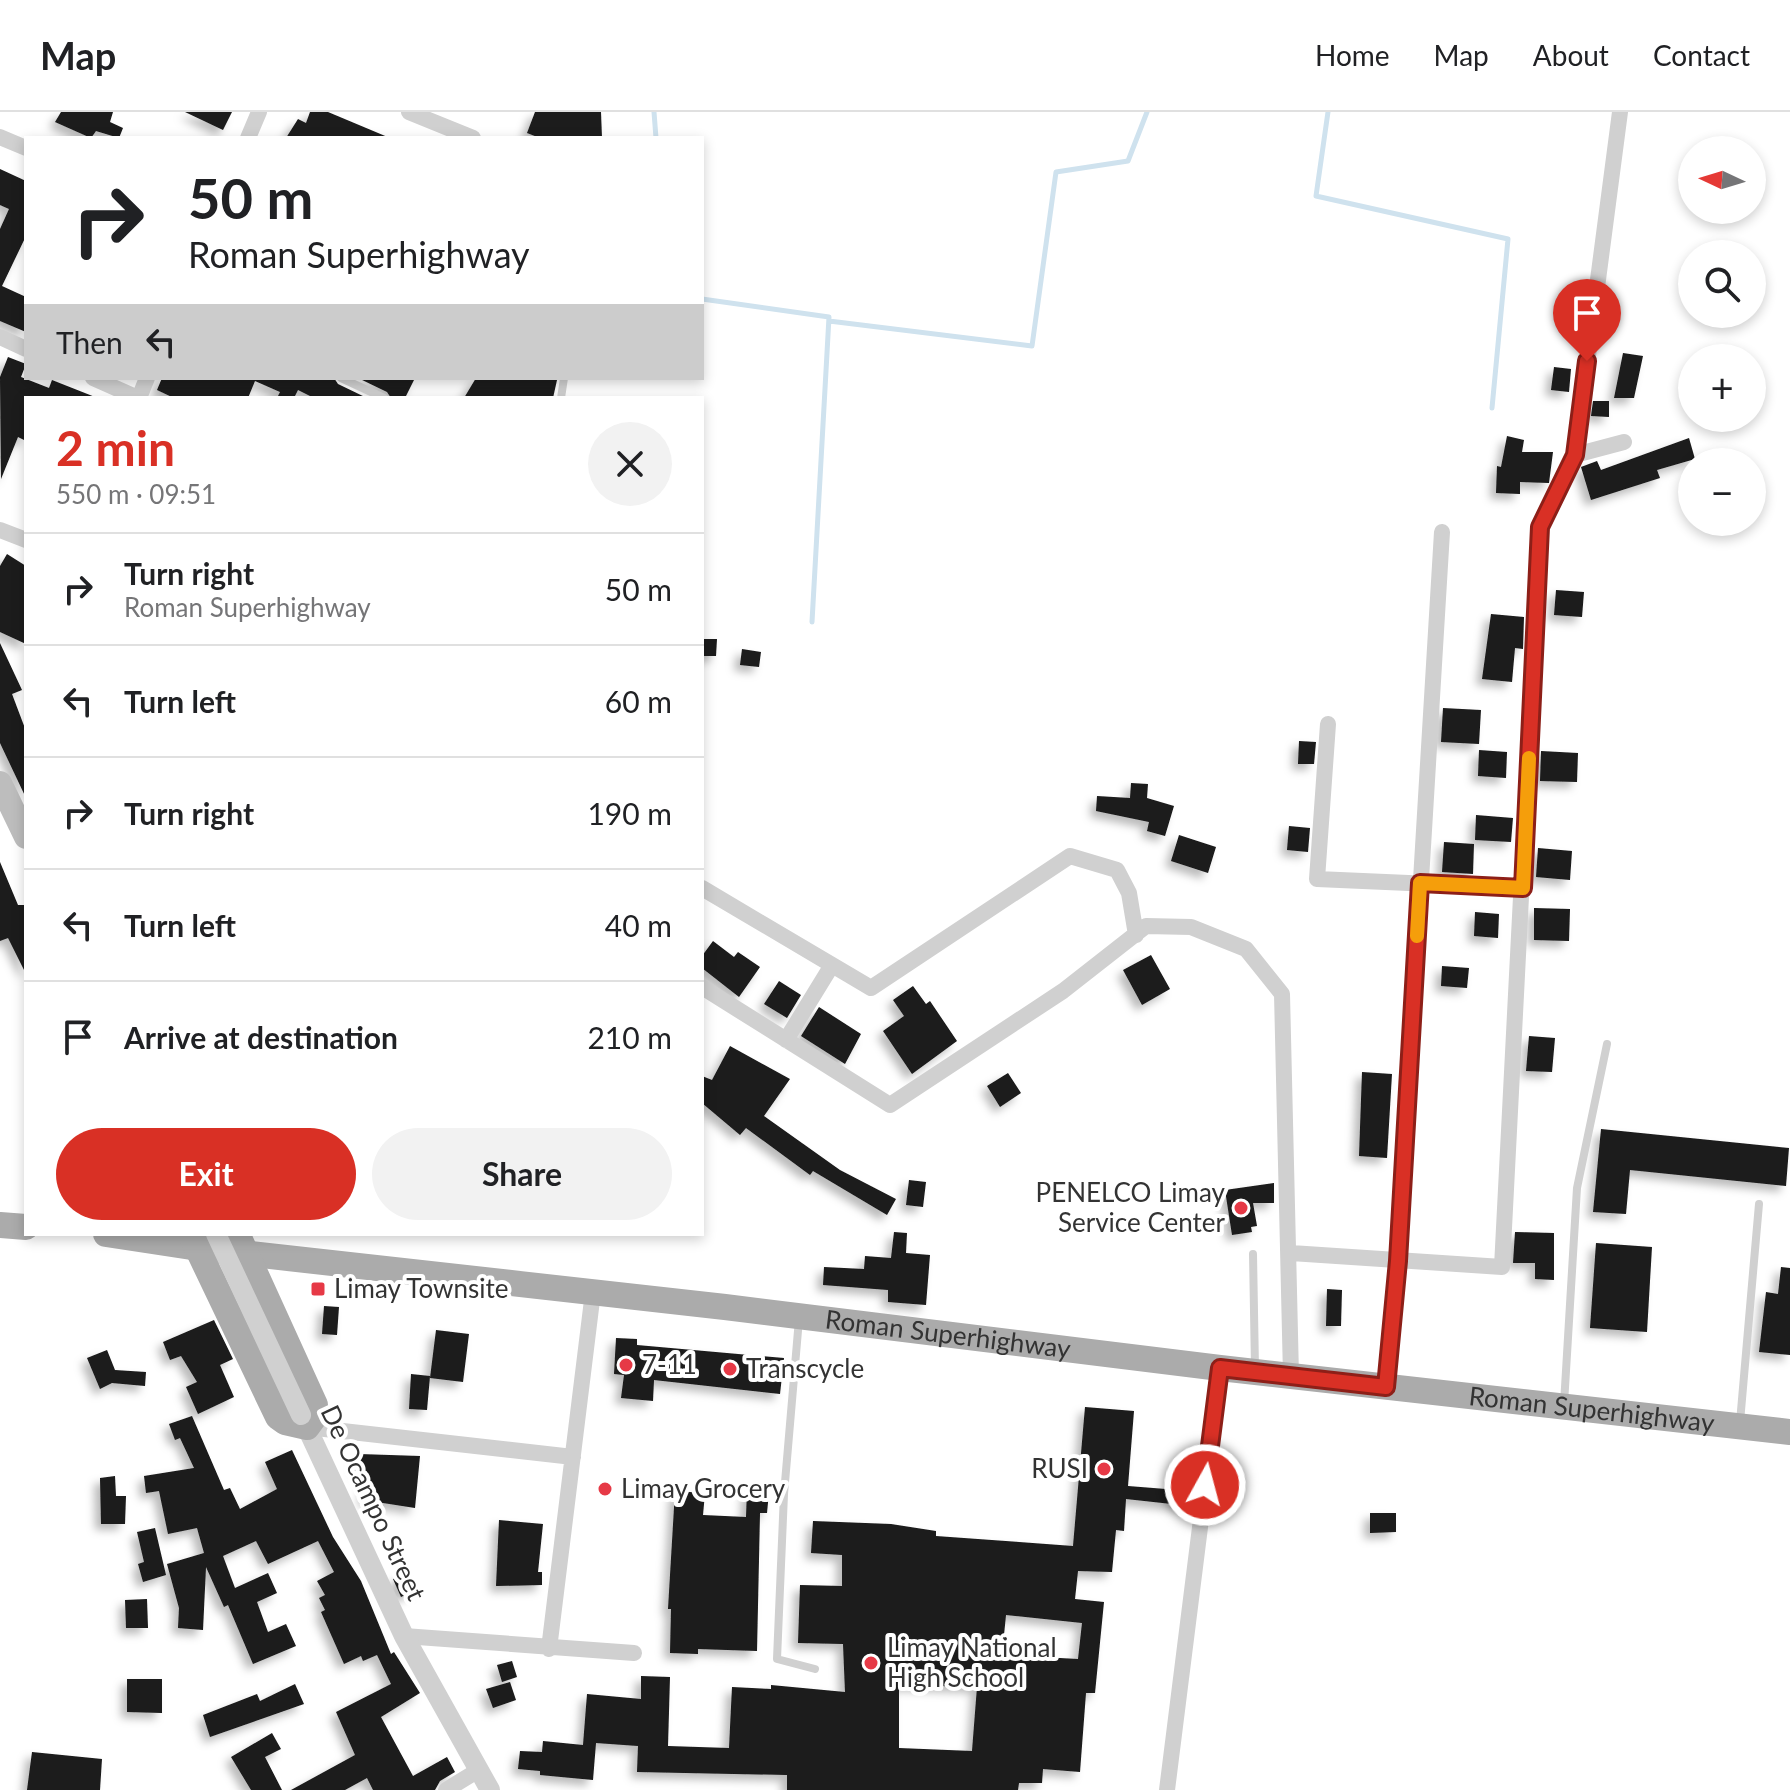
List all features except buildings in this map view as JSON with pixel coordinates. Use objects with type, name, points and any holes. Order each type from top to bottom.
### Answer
[{"type":"main road","points":[[0,783],[24,833]]},
{"type":"main road","points":[[0,1225],[24,1227]]},
{"type":"main road","name":"Roman Superhighway","points":[[153,1236],[242,1243],[800,1318],[1790,1432]]},
{"type":"main road","points":[[202,1239],[278,1417],[285,1422],[304,1421],[315,1416],[315,1405],[242,1243]]},
{"type":"street","points":[[249,136],[259,112]]},
{"type":"street","points":[[409,112],[468,136]]},
{"type":"street","points":[[1291,1253],[1502,1267],[1540,527],[1575,455],[1620,112]]},
{"type":"street","points":[[0,137],[24,147]]},
{"type":"street","points":[[0,337],[24,348]]},
{"type":"street","points":[[98,380],[134,396]]},
{"type":"street","points":[[1575,455],[1624,442]]},
{"type":"street","points":[[0,530],[24,539]]},
{"type":"street","points":[[1386,1387],[1398,1261],[1442,532]]},
{"type":"street","points":[[1328,724],[1317,879],[1523,888]]},
{"type":"street","points":[[704,889],[871,988],[1070,856],[1117,870],[1129,893],[1136,935]]},
{"type":"street","points":[[704,988],[890,1105],[1063,991],[1146,926],[1191,927],[1246,949],[1282,994],[1291,1253],[1291,1376]]},
{"type":"street","points":[[786,1040],[832,965]]},
{"type":"street","points":[[549,1649],[593,1292]]},
{"type":"street","points":[[1167,1790],[1220,1368]]},
{"type":"street","points":[[304,1421],[573,1457]]},
{"type":"street","name":"De Ocampo Street","points":[[304,1421],[404,1636],[490,1790]]},
{"type":"street","points":[[404,1636],[634,1653]]},
{"type":"street","points":[[446,1790],[477,1771]]},
{"type":"lane","points":[[345,380],[380,396]]},
{"type":"lane","points":[[1563,1407],[1577,1188],[1607,1044]]},
{"type":"lane","points":[[1739,1426],[1759,1204]]},
{"type":"lane","points":[[1253,1254],[1256,1372]]},
{"type":"lane","points":[[800,1318],[784,1494],[777,1659],[815,1669]]},
{"type":"waterway","points":[[654,112],[656,136]]},
{"type":"waterway","points":[[829,321],[1032,346],[1056,172],[1128,161],[1147,112]]},
{"type":"waterway","points":[[1328,112],[1316,196],[1508,239],[1492,408]]},
{"type":"waterway","points":[[704,299],[829,317],[812,622]]},
{"type":"slow traffic","points":[[1417,936],[1420,883],[1523,888],[1529,758]]},
{"type":"place","name":"PENELCO Limay Service Center","points":[[1241,1208]]},
{"type":"place","name":"Limay Townsite","points":[[318,1289]]},
{"type":"place","name":"7-11","points":[[626,1365]]},
{"type":"place","name":"Transcycle","points":[[730,1369]]},
{"type":"place","name":"RUSI","points":[[1104,1469]]},
{"type":"place","name":"Limay Grocery","points":[[605,1489]]},
{"type":"place","name":"Limay National High School","points":[[871,1663]]},
{"type":"route","points":[[1205,1485],[1220,1368],[1386,1387],[1398,1261],[1420,883],[1523,888],[1540,527],[1575,455],[1587,361]]}]
